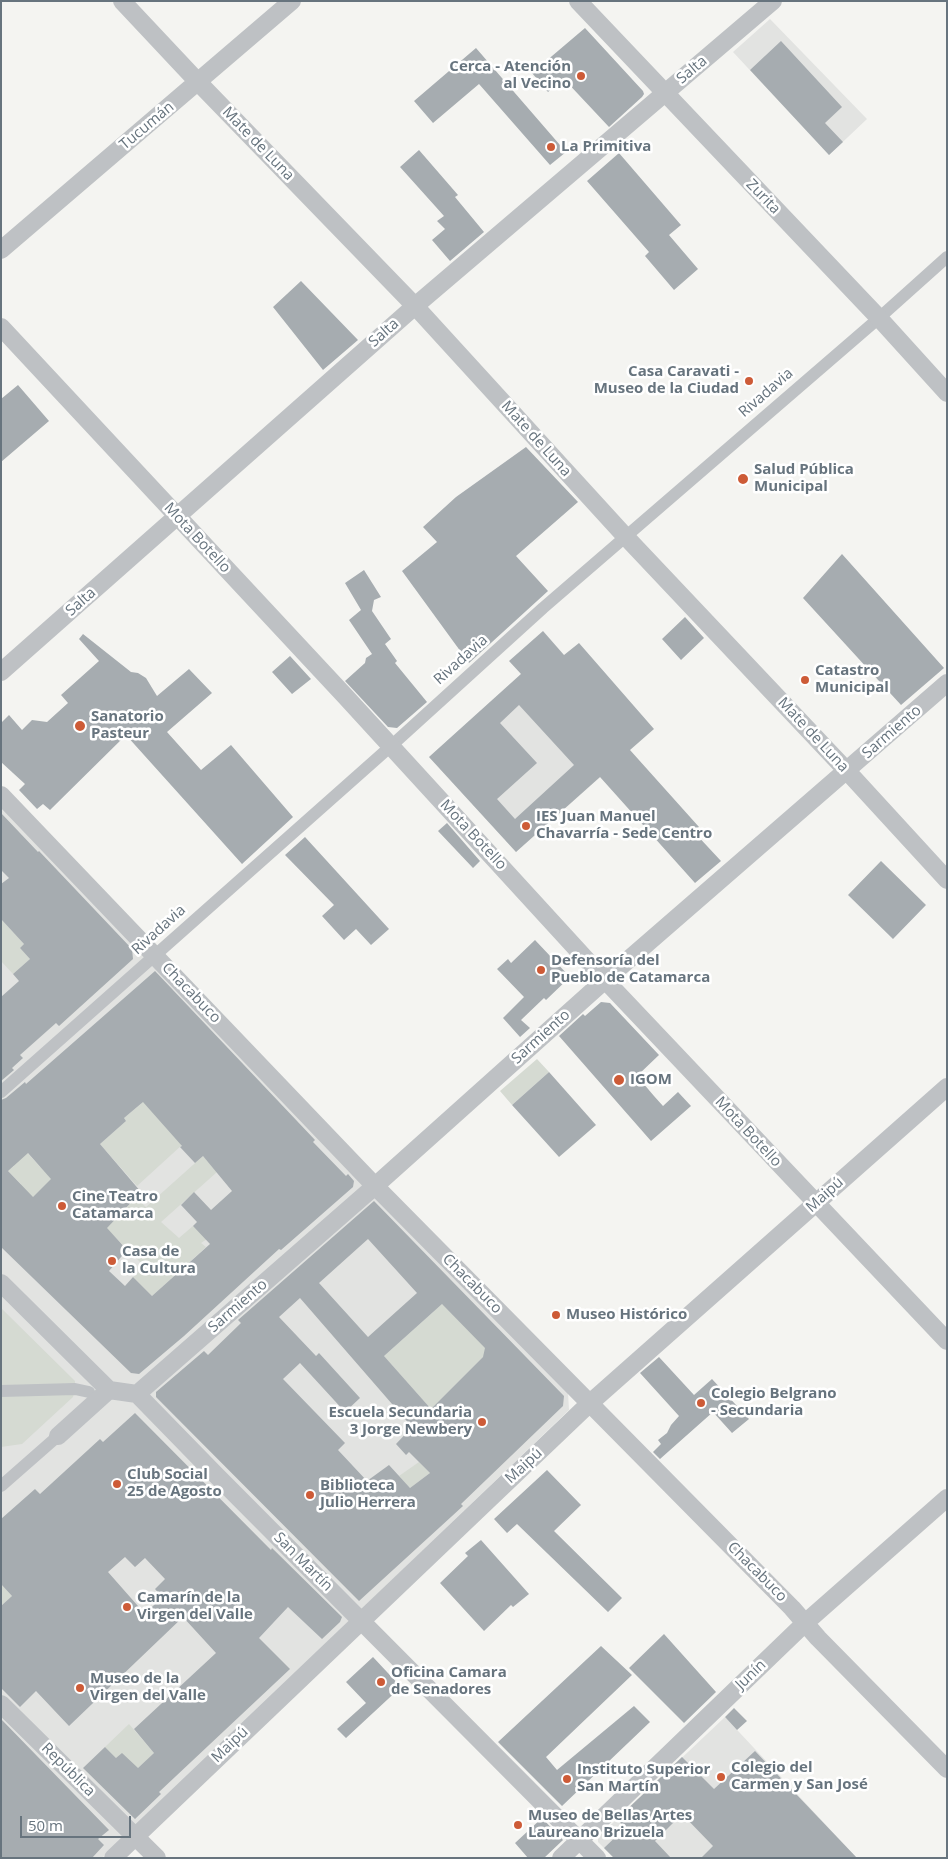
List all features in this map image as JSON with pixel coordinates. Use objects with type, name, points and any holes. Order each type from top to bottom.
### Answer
[{"type":"street","name":"Mate de Luna","points":[[122,1],[415,306],[625,536],[947,880]]},
{"type":"street","name":"Tucumán","points":[[1,250],[292,1]]},
{"type":"street","name":"Zurita","points":[[578,1],[664,94],[879,318],[947,393]]},
{"type":"street","name":"Salta","points":[[1,672],[415,306],[773,1]]},
{"type":"street","name":"Rivadavia","points":[[1,1092],[625,536],[879,318],[947,257]]},
{"type":"street","name":"Mota Botello","points":[[1,327],[606,980],[947,1341]]},
{"type":"street","name":"Sarmiento","points":[[137,1394],[375,1186],[606,980],[947,683]]},
{"type":"street","name":"Chacabuco","points":[[1,796],[375,1186],[947,1769]]},
{"type":"street","name":"Maipú","points":[[113,1858],[590,1403],[947,1087]]},
{"type":"street","points":[[1,1284],[109,1390],[137,1394]]},
{"type":"street","points":[[1,1391],[75,1389],[88,1392]]},
{"type":"street","points":[[1,1486],[109,1390]]},
{"type":"street","name":"San Martín","points":[[137,1394],[597,1858]]},
{"type":"street","name":"Junín","points":[[561,1858],[805,1623],[947,1498]]},
{"type":"street","name":"República","points":[[1,1704],[156,1858]]},
{"type":"shaded area","points":[[770,19],[867,119],[829,155],[733,52]]},
{"type":"shaded area","points":[[521,674],[607,771],[516,852],[429,757]]},
{"type":"shaded area","points":[[1,806],[568,1393],[569,1410],[102,1858],[1,1858]]},
{"type":"shaded area","points":[[1,919],[24,944],[20,948],[30,959],[13,974],[1,961]]},
{"type":"shaded area","points":[[537,1059],[549,1072],[512,1105],[500,1091]]},
{"type":"shaded area","points":[[143,1097],[194,1134],[137,1186],[100,1144],[126,1121],[124,1118],[141,1104]]},
{"type":"shaded area","points":[[85,1126],[95,1137],[31,1199],[19,1186],[21,1184],[8,1171],[14,1166],[16,1140],[40,1167]]},
{"type":"shaded area","points":[[203,1156],[217,1172],[161,1222],[179,1238],[193,1226],[207,1239],[201,1243],[206,1247],[152,1296],[133,1277],[145,1267],[106,1228],[136,1198],[146,1207]]},
{"type":"shaded area","points":[[442,1304],[489,1351],[431,1409],[384,1356]]},
{"type":"shaded area","points":[[1,1308],[75,1381],[75,1389],[73,1397],[22,1444],[1,1447]]},
{"type":"shaded area","points":[[419,1462],[430,1473],[410,1488],[399,1476]]},
{"type":"shaded area","points":[[1,1584],[12,1596],[1,1606]]},
{"type":"shaded area","name":"Colegio del Carmen y San José","points":[[725,1717],[855,1856],[853,1858],[614,1858],[598,1842],[598,1837]]},
{"type":"shaded area","points":[[129,1724],[154,1753],[137,1769],[116,1758],[105,1747]]},
{"type":"building","name":"Cerca - Atención al Vecino","points":[[585,28],[644,94],[609,127],[563,78],[548,92],[532,73]]},
{"type":"building","points":[[781,41],[842,107],[825,123],[843,142],[829,155],[750,70]]},
{"type":"building","points":[[476,48],[566,152],[550,165],[479,84],[433,123],[414,101]]},
{"type":"building","points":[[419,150],[458,195],[455,197],[484,232],[450,261],[432,240],[445,229],[437,221],[444,216],[400,167]]},
{"type":"building","points":[[619,153],[681,225],[669,235],[698,269],[674,290],[645,256],[649,252],[587,181]]},
{"type":"building","points":[[301,281],[358,340],[323,370],[273,307]]},
{"type":"building","points":[[18,385],[49,421],[1,462],[1,399]]},
{"type":"building","points":[[526,447],[578,502],[516,556],[548,591],[469,663],[402,571],[437,542],[423,527],[456,497]]},
{"type":"building","points":[[842,554],[944,668],[901,705],[803,598]]},
{"type":"building","points":[[364,570],[381,597],[374,600],[372,611],[391,639],[385,644],[397,661],[395,663],[427,702],[397,728],[388,727],[345,681],[372,654],[349,620],[361,610],[345,583]]},
{"type":"building","points":[[685,617],[704,638],[681,660],[662,639]]},
{"type":"building","points":[[543,631],[564,655],[579,643],[654,729],[630,750],[699,827],[694,832],[721,861],[695,883],[600,777],[516,852],[429,757],[521,674],[509,661]],"holes":[[[519,705],[574,765],[515,819],[497,799],[537,763],[500,723]]]},
{"type":"building","points":[[83,634],[131,672],[138,673],[146,678],[157,696],[189,669],[212,693],[167,732],[201,770],[231,745],[293,817],[242,864],[126,735],[50,810],[43,804],[37,809],[19,790],[25,784],[1,762],[1,723],[9,715],[22,730],[32,720],[47,722],[68,703],[61,695],[99,661],[79,639]]},
{"type":"building","points":[[290,656],[311,679],[292,694],[272,672]]},
{"type":"building","points":[[1,813],[132,949],[133,959],[59,1026],[56,1023],[20,1055],[23,1058],[12,1068],[14,1070],[1,1081],[1,997],[19,981],[13,974],[30,959],[20,948],[24,944],[1,919],[1,884],[9,878],[1,870]]},
{"type":"building","points":[[447,823],[480,861],[473,868],[438,831]]},
{"type":"building","points":[[305,837],[389,929],[371,945],[356,929],[344,940],[322,916],[334,905],[285,855]]},
{"type":"building","points":[[881,861],[926,905],[893,939],[848,895]]},
{"type":"building","points":[[535,940],[570,977],[521,1020],[530,1028],[520,1037],[503,1018],[524,997],[497,969],[508,959],[511,963]]},
{"type":"building","points":[[155,971],[315,1140],[313,1142],[346,1176],[348,1174],[354,1181],[353,1187],[281,1250],[279,1249],[184,1336],[139,1374],[131,1373],[1,1247],[1,1100],[25,1082],[26,1084]],"holes":[[[143,1102],[195,1163],[203,1156],[232,1191],[211,1210],[194,1192],[181,1205],[197,1222],[193,1226],[210,1244],[152,1296],[133,1277],[125,1286],[109,1271],[127,1250],[107,1228],[141,1192],[100,1144],[126,1121],[124,1118]],[[28,1153],[51,1179],[33,1197],[8,1171]]]},
{"type":"building","name":"IGOM","points":[[601,1002],[610,1003],[659,1055],[637,1076],[654,1096],[663,1106],[678,1092],[691,1106],[651,1141],[559,1036],[583,1014],[585,1016]]},
{"type":"building","points":[[549,1072],[596,1125],[559,1157],[512,1105]]},
{"type":"building","points":[[374,1201],[564,1396],[563,1406],[461,1504],[463,1506],[359,1601],[156,1397],[156,1392],[204,1351],[208,1355],[241,1323],[238,1320]],"holes":[[[368,1239],[417,1293],[368,1337],[319,1283]],[[300,1298],[412,1427],[396,1444],[406,1455],[409,1452],[430,1473],[410,1488],[389,1465],[367,1481],[338,1450],[345,1443],[283,1379],[300,1363],[345,1412],[360,1398],[319,1353],[316,1356],[279,1317]],[[442,1304],[485,1348],[483,1357],[431,1409],[384,1356]]]},
{"type":"building","name":"Colegio Belgrano - Secundaria","points":[[659,1357],[694,1395],[712,1379],[749,1419],[732,1433],[713,1412],[660,1459],[653,1452],[661,1444],[658,1440],[667,1433],[679,1416],[640,1373]]},
{"type":"building","points":[[135,1413],[271,1550],[272,1548],[342,1617],[340,1622],[322,1639],[288,1607],[259,1638],[290,1669],[159,1792],[161,1794],[135,1819],[83,1768],[105,1747],[116,1758],[122,1753],[138,1768],[154,1753],[134,1729],[216,1653],[183,1617],[69,1726],[36,1691],[20,1707],[1,1688],[1,1606],[12,1596],[1,1584],[1,1519],[35,1489],[40,1494],[100,1439],[103,1442]],"holes":[[[125,1557],[135,1567],[145,1558],[165,1579],[155,1589],[162,1597],[145,1614],[108,1572]]]},
{"type":"building","points":[[547,1470],[581,1505],[554,1531],[622,1598],[608,1612],[517,1524],[507,1533],[494,1519]]},
{"type":"building","points":[[481,1540],[529,1594],[513,1607],[511,1605],[484,1631],[440,1583],[468,1556],[465,1553]]},
{"type":"building","points":[[664,1634],[716,1692],[684,1723],[629,1668]]},
{"type":"building","points":[[601,1646],[632,1675],[546,1757],[557,1770],[634,1706],[650,1722],[562,1806],[498,1742]]},
{"type":"building","points":[[373,1657],[401,1687],[346,1738],[337,1729],[366,1703],[346,1682]]},
{"type":"building","points":[[734,1708],[747,1721],[737,1730],[725,1717]]},
{"type":"building","points":[[1,1719],[109,1830],[98,1839],[104,1845],[92,1858],[1,1858]]},
{"type":"building","name":"Colegio del Carmen y San José","points":[[755,1751],[857,1858],[701,1858],[713,1846],[682,1814],[655,1841],[671,1858],[614,1858],[604,1848],[625,1828],[617,1819],[682,1757],[714,1789]]},
{"type":"building","points":[[542,1818],[563,1840],[544,1858],[528,1858],[515,1843]]},
{"type":"place","name":"Cerca - Atención al Vecino","points":[[581,76]]},
{"type":"place","name":"La Primitiva","points":[[551,147]]},
{"type":"place","name":"Casa Caravati - Museo de la Ciudad","points":[[749,381]]},
{"type":"place","name":"Salud Pública Municipal","points":[[743,479]]},
{"type":"place","name":"Catastro Municipal","points":[[805,680]]},
{"type":"place","name":"Sanatorio Pasteur","points":[[80,726]]},
{"type":"place","name":"IES Juan Manuel Chavarría - Sede Centro","points":[[526,826]]},
{"type":"place","name":"Defensoría del Pueblo de Catamarca","points":[[541,970]]},
{"type":"place","name":"IGOM","points":[[619,1080]]},
{"type":"place","name":"Cine Teatro Catamarca","points":[[62,1206]]},
{"type":"place","name":"Casa de la Cultura","points":[[112,1261]]},
{"type":"place","name":"Museo Histórico","points":[[556,1315]]},
{"type":"place","name":"Colegio Belgrano - Secundaria","points":[[701,1403]]},
{"type":"place","name":"Escuela Secundaria 3 Jorge Newbery","points":[[482,1422]]},
{"type":"place","name":"Club Social 25 de Agosto","points":[[117,1484]]},
{"type":"place","name":"Biblioteca Julio Herrera","points":[[310,1495]]},
{"type":"place","name":"Camarín de la Virgen del Valle","points":[[127,1607]]},
{"type":"place","name":"Oficina Camara de Senadores","points":[[381,1682]]},
{"type":"place","name":"Museo de la Virgen del Valle","points":[[80,1688]]},
{"type":"place","name":"Colegio del Carmen y San José","points":[[721,1777]]},
{"type":"place","name":"Instituto Superior San Martín","points":[[567,1779]]},
{"type":"place","name":"Museo de Bellas Artes Laureano Brizuela","points":[[518,1825]]}]
